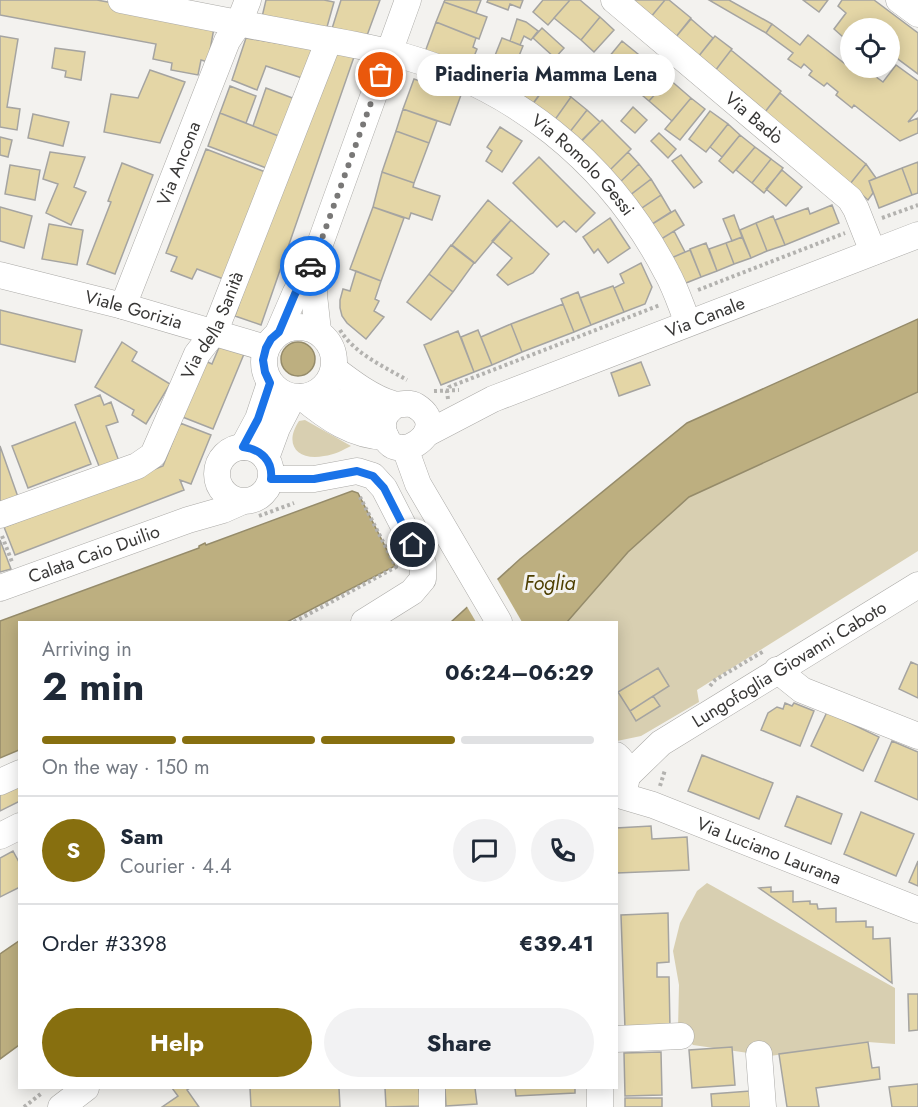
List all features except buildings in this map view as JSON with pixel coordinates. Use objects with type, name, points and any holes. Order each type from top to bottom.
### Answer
[{"type":"street","name":"Via Romolo Gessi","points":[[122,0],[244,12],[328,40],[389,52],[455,74],[496,94],[535,118],[571,146],[602,178],[629,211],[668,274],[686,317]]},
{"type":"street","points":[[316,255],[314,295],[328,330],[334,361],[361,388],[408,405],[427,420],[426,434],[418,444],[391,439],[350,407],[333,399],[302,396],[276,389],[270,383],[264,366],[273,340],[316,255],[408,0]]},
{"type":"street","name":"Via Badò","points":[[614,0],[850,199],[873,252]]},
{"type":"street","points":[[899,0],[918,14]]},
{"type":"street","name":"Via Ancona","points":[[123,306],[227,41],[244,12]]},
{"type":"street","name":"Via della Sanità","points":[[0,515],[137,466],[153,455],[197,354],[215,331],[328,40]]},
{"type":"street","name":"Via Canale","points":[[426,434],[493,399],[686,317],[918,234]]},
{"type":"street","name":"Viale Gorizia","points":[[0,275],[215,331],[273,340],[299,326],[328,330]]},
{"type":"street","points":[[302,396],[326,385],[334,361]]},
{"type":"street","points":[[243,447],[258,419],[270,383]]},
{"type":"street","name":"Calata Caio Duilio","points":[[10,585],[188,520],[247,510],[251,501],[261,497],[268,489],[269,469],[278,428],[302,396]]},
{"type":"street","name":"Via Canale","points":[[408,405],[493,399]]},
{"type":"street","points":[[408,405],[385,416],[391,439],[498,621]]},
{"type":"street","points":[[247,510],[226,495],[218,481],[217,472],[222,458],[234,449],[243,447],[256,450],[269,469],[314,479],[357,471],[373,476],[384,488],[423,564],[423,579],[412,592],[366,621]]},
{"type":"street","points":[[188,520],[218,481]]},
{"type":"street","name":"Lungofoglia Giovanni Caboto","points":[[619,775],[661,742],[918,585]]},
{"type":"street","points":[[777,670],[802,690],[918,736]]},
{"type":"street","points":[[0,782],[18,774]]},
{"type":"street","name":"Via Luciano Laurana","points":[[619,775],[653,805],[918,910]]},
{"type":"street","points":[[0,836],[18,827]]},
{"type":"street","points":[[618,1039],[681,1036]]},
{"type":"street","points":[[759,1054],[763,1107]]},
{"type":"street","points":[[61,1107],[85,1089]]},
{"type":"street","points":[[432,1089],[432,1107]]},
{"type":"street","points":[[600,1089],[600,1107]]},
{"type":"path","points":[[328,330],[345,338],[362,354],[399,375]]},
{"type":"path","points":[[296,621],[396,567],[357,491]]},
{"type":"path","points":[[247,510],[297,502]]},
{"type":"path","points":[[0,529],[10,585]]},
{"type":"path","points":[[24,1107],[49,1089]]},
{"type":"shaded area","points":[[918,391],[918,551],[697,690],[699,702],[641,736],[618,741],[618,621],[566,621],[628,552],[689,497]]},
{"type":"shaded area","points":[[305,420],[351,446],[324,456],[307,456],[300,453],[293,444],[292,437],[299,421]]},
{"type":"shaded area","points":[[707,883],[895,988],[895,1044],[868,1042],[770,1056],[693,1045],[678,1029],[679,985],[673,951],[680,923],[697,891]]},
{"type":"water","name":"Foglia","points":[[918,319],[918,392],[689,497],[628,552],[568,621],[452,621],[520,559],[687,423]]},
{"type":"water","points":[[298,342],[310,347],[315,359],[310,371],[298,376],[286,371],[281,359],[286,347]]},
{"type":"water","points":[[352,491],[358,493],[395,566],[289,621],[18,621],[18,750],[0,758],[0,621],[199,548],[205,543],[206,545]]},
{"type":"water","points":[[18,942],[18,1046],[0,1059],[0,954]]},
{"type":"pier","points":[[496,577],[521,621],[475,621],[466,605]]},
{"type":"way so far","points":[[310,266],[381,75]]},
{"type":"place","name":"Piadineria Mamma Lena","points":[[381,75]]},
{"type":"route","points":[[310,266],[279,332],[266,348],[263,360],[270,383],[258,419],[243,447],[262,453],[271,468],[271,479],[314,479],[357,471],[373,476],[384,488],[413,545]]}]
